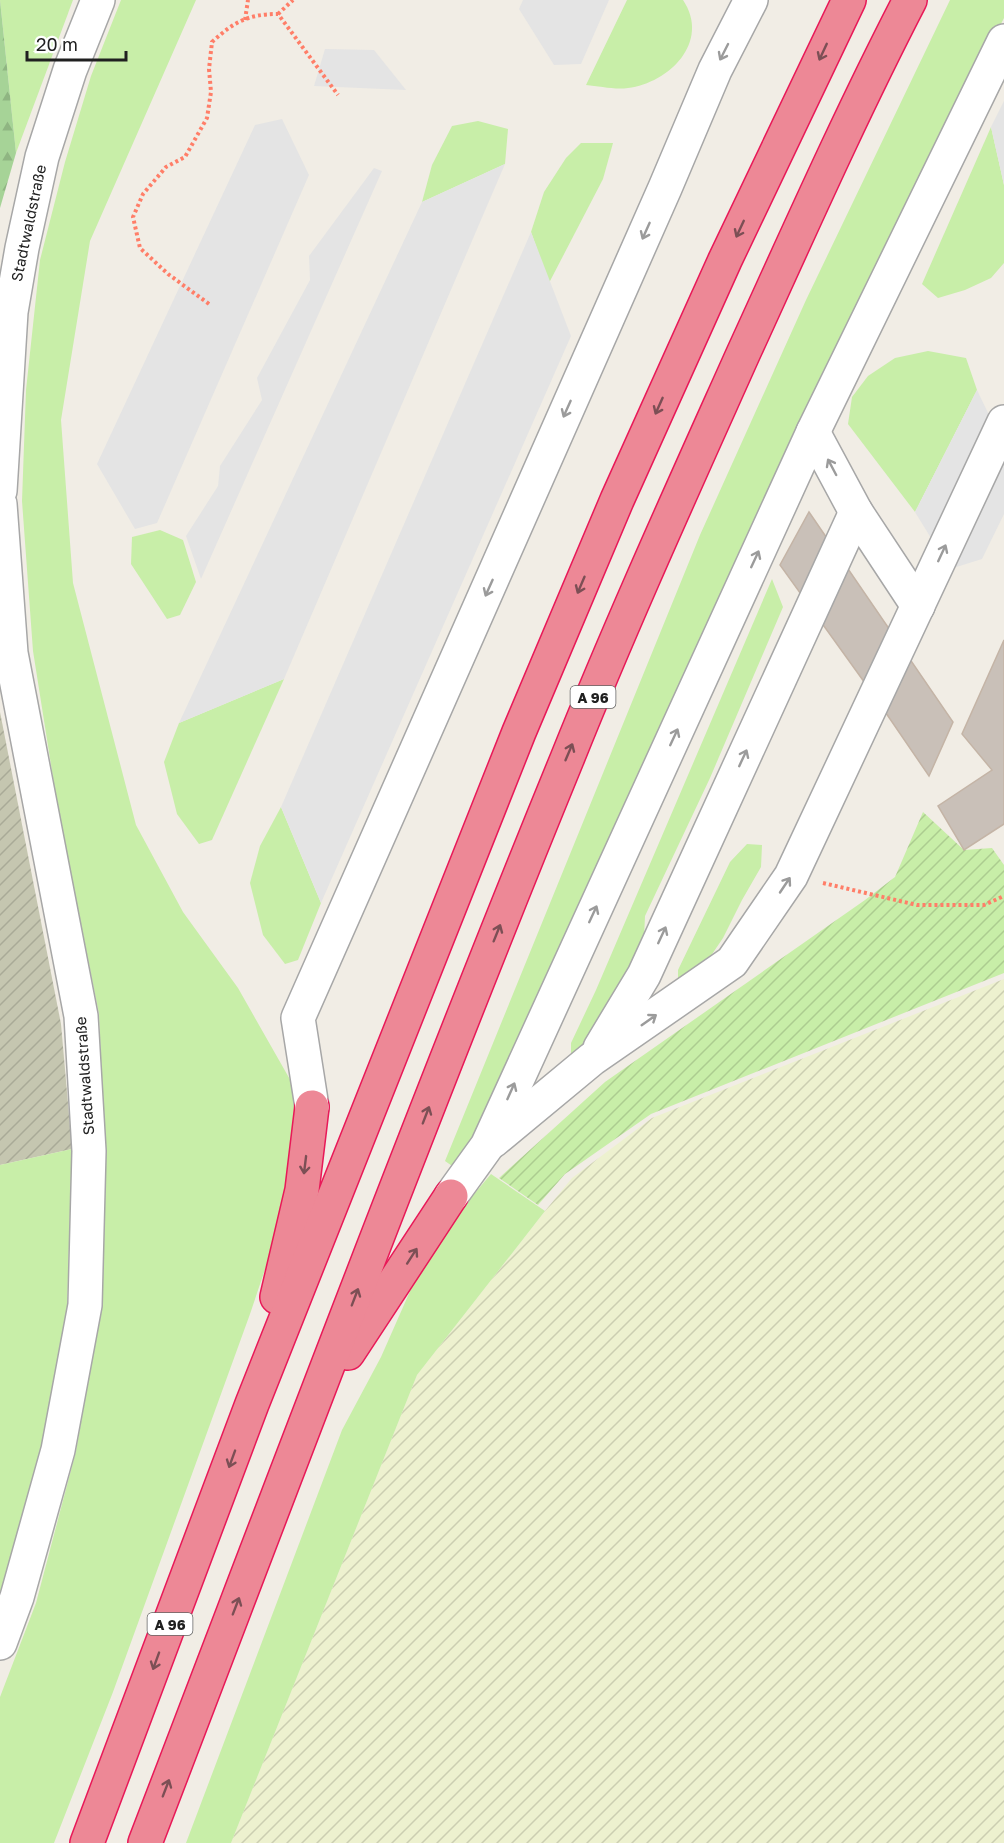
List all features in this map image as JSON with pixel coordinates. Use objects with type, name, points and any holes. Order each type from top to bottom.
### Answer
[{"type":"highway","name":"A 96","points":[[87,1843],[252,1404],[515,743],[617,500],[725,261],[849,0]]},
{"type":"highway","name":"A 96","points":[[145,1843],[311,1410],[568,754],[675,505],[830,166],[910,0]]},
{"type":"highway","points":[[252,1404],[302,1190],[312,1107]]},
{"type":"highway","points":[[311,1410],[451,1196]]},
{"type":"street","name":"Stadtwaldstraße","points":[[0,491],[5,312],[42,157],[70,70],[98,0]]},
{"type":"street","points":[[312,1107],[298,1018],[656,210],[715,70],[751,0]]},
{"type":"street","points":[[451,1196],[487,1146],[813,432],[1004,41]]},
{"type":"street","points":[[487,1146],[592,1059],[732,962],[791,876],[1004,422]]},
{"type":"street","points":[[813,432],[856,512],[918,606]]},
{"type":"street","name":"Stadtwaldstraße","points":[[0,504],[11,653],[81,1016],[89,1151],[85,1305],[58,1450],[16,1597],[0,1643]]},
{"type":"street","points":[[592,1059],[644,975],[856,512]]},
{"type":"path","points":[[245,20],[248,0]]},
{"type":"path","points":[[209,304],[168,274],[140,248],[133,217],[143,194],[166,166],[185,157],[207,118],[211,92],[209,69],[212,42],[231,25],[260,14],[278,14],[293,0]]},
{"type":"path","points":[[278,14],[338,94]]},
{"type":"path","points":[[791,876],[917,904],[984,904],[1004,896]]},
{"type":"shaded area","points":[[523,0],[609,0],[581,64],[554,65],[519,9]]},
{"type":"shaded area","points":[[325,49],[374,50],[406,90],[314,86]]},
{"type":"shaded area","points":[[1004,101],[1004,185],[991,127]]},
{"type":"shaded area","points":[[282,119],[309,175],[157,523],[135,529],[97,464],[255,125]]},
{"type":"shaded area","points":[[505,164],[284,679],[179,723],[422,202]]},
{"type":"shaded area","points":[[374,168],[382,171],[201,579],[186,536],[218,486],[220,466],[262,400],[257,378],[310,280],[309,256]]},
{"type":"shaded area","points":[[531,232],[571,336],[321,903],[281,807]]},
{"type":"shaded area","points":[[977,390],[989,415],[1004,414],[1004,514],[982,559],[950,569],[915,512]]},
{"type":"shaded area","points":[[0,712],[61,1024],[72,1149],[0,1165]]},
{"type":"shaded area","points":[[1004,979],[1004,1843],[231,1843],[417,1375],[572,1178],[652,1118]]},
{"type":"green space","points":[[0,0],[73,0],[16,153]]},
{"type":"green space","points":[[0,0],[16,153],[0,208]]},
{"type":"green space","points":[[121,0],[196,0],[90,241],[61,420],[73,583],[136,825],[183,912],[238,988],[292,1083],[297,1106],[293,1186],[250,1314],[113,1692],[54,1843],[0,1843],[0,1697],[36,1603],[76,1451],[101,1308],[105,1152],[99,1014],[58,809],[33,651],[22,501],[26,390],[40,260],[65,162],[91,76]]},
{"type":"green space","points":[[627,0],[683,0],[690,16],[692,31],[689,45],[671,69],[643,85],[612,88],[586,85]]},
{"type":"green space","points":[[950,0],[1004,0],[1004,18],[844,330],[798,440],[523,1056],[455,1168],[445,1161],[700,535],[806,300]]},
{"type":"green space","points":[[478,121],[508,129],[505,164],[422,202],[432,165],[452,126]]},
{"type":"green space","points":[[991,127],[1004,185],[1004,263],[991,278],[965,290],[938,298],[922,284]]},
{"type":"green space","points":[[581,143],[613,143],[603,179],[549,283],[531,232],[544,192],[566,158]]},
{"type":"green space","points":[[928,351],[966,358],[977,390],[915,512],[848,424],[852,397],[868,376],[895,358]]},
{"type":"green space","points":[[160,530],[183,540],[196,582],[180,615],[167,619],[131,564],[132,537]]},
{"type":"green space","points":[[772,579],[783,607],[710,778],[645,916],[643,960],[571,1063],[571,1043],[596,990]]},
{"type":"green space","points":[[284,679],[212,840],[199,844],[177,814],[164,762],[179,723]]},
{"type":"green space","points":[[281,807],[321,903],[298,960],[285,964],[263,935],[250,883],[260,846]]},
{"type":"green space","points":[[923,812],[964,850],[992,848],[1004,865],[1004,973],[651,1114],[565,1174],[538,1205],[499,1178],[605,1082],[895,877]]},
{"type":"green space","points":[[747,844],[762,845],[761,867],[723,938],[704,966],[678,985],[678,970],[730,862]]},
{"type":"green space","points":[[72,1149],[67,1307],[43,1455],[0,1605],[0,1165]]},
{"type":"green space","points":[[491,1174],[545,1211],[417,1375],[231,1843],[186,1843],[342,1430],[381,1357],[411,1289],[464,1206]]},
{"type":"building","points":[[809,512],[953,722],[929,776],[780,565]]},
{"type":"building","points":[[1004,640],[1004,824],[964,850],[938,806],[992,770],[962,734]]}]
